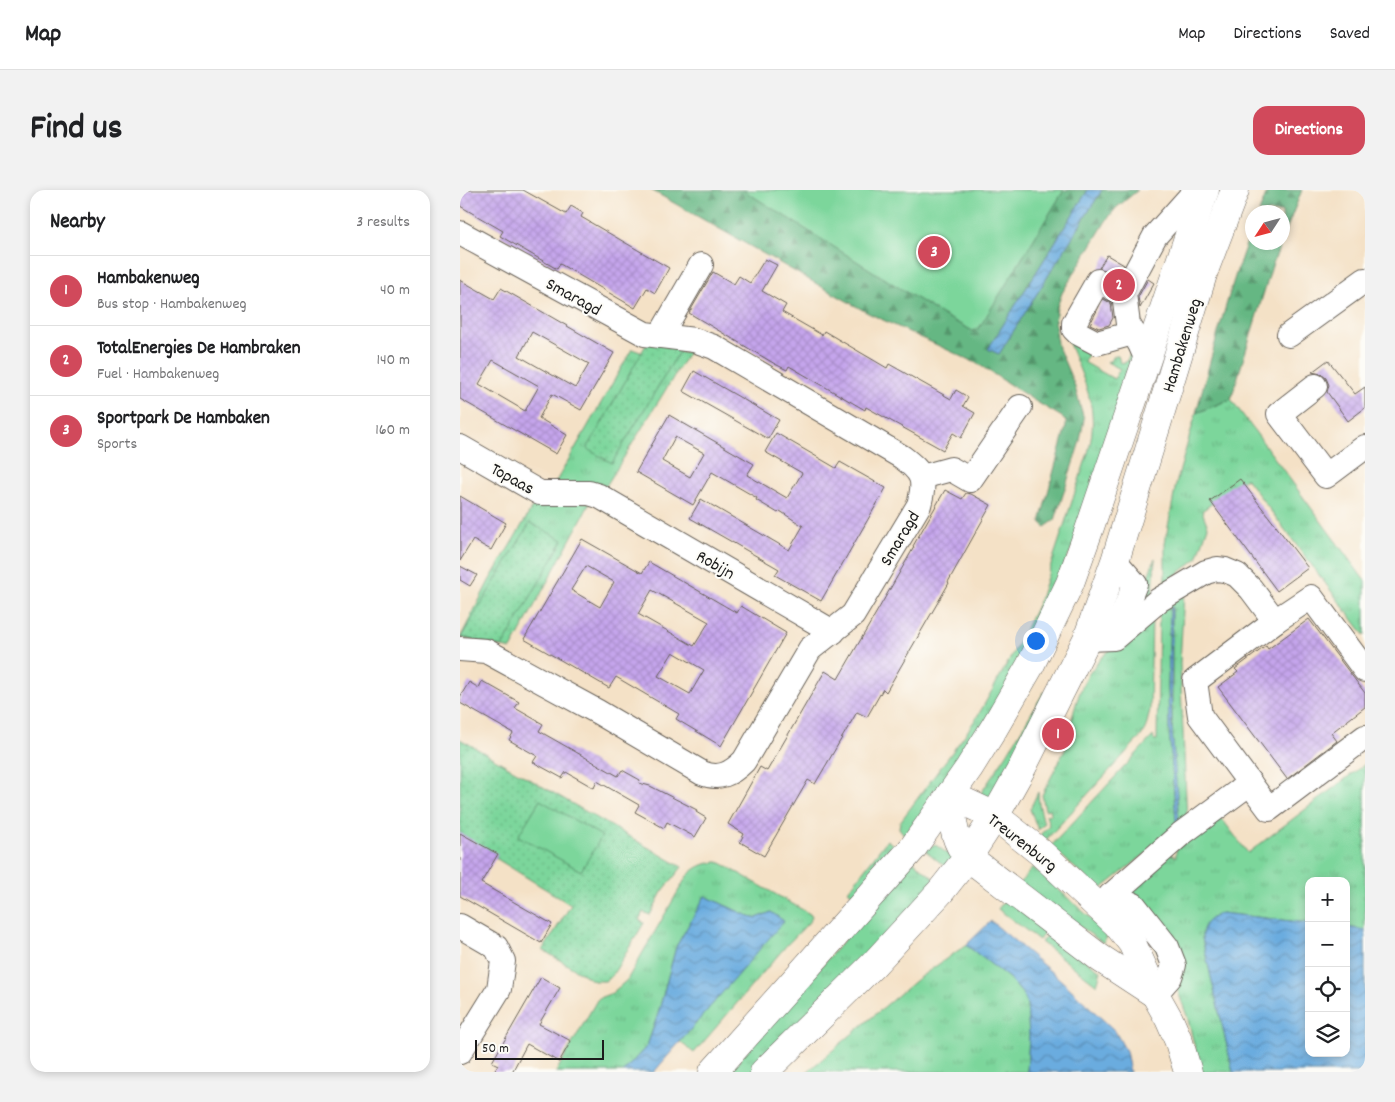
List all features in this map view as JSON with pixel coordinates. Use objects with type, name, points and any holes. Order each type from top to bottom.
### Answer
[{"type":"main road","name":"Hambakenweg","points":[[713,1072],[912,849],[950,796],[994,728],[1030,666],[1070,583],[1203,190]]},
{"type":"main road","name":"Hambakenweg","points":[[764,1072],[873,965],[941,891],[968,857],[995,816],[1023,766],[1087,639],[1116,561],[1204,271],[1234,190]]},
{"type":"main road","name":"Treurenburg","points":[[950,796],[995,816],[1105,901],[1117,924],[1132,943],[1169,1019],[1179,1042],[1188,1072]]},
{"type":"main road","name":"Treurenburg","points":[[950,796],[955,835],[968,857],[1100,958],[1156,994]]},
{"type":"street","name":"Hambakenweg","points":[[1147,360],[1128,324],[1124,294],[1155,236],[1189,198],[1203,190]]},
{"type":"street","name":"Smaragd","points":[[460,233],[644,334],[694,340],[714,347],[902,457],[915,467],[922,477],[923,491],[919,505],[853,615],[810,649],[744,761],[726,774],[711,776],[702,772],[598,712],[486,651],[460,649]]},
{"type":"street","points":[[660,336],[700,265]]},
{"type":"street","points":[[1290,334],[1365,280]]},
{"type":"street","points":[[1124,294],[1098,281],[1078,314],[1074,323],[1074,329],[1097,343],[1133,333]]},
{"type":"street","points":[[1315,386],[1279,414],[1326,476],[1365,447]]},
{"type":"street","points":[[922,477],[951,469],[970,480],[1020,408]]},
{"type":"street","name":"Topaas","points":[[460,448],[540,493],[589,493],[599,496]]},
{"type":"street","name":"Robijn","points":[[599,496],[833,632]]},
{"type":"street","points":[[1114,638],[1135,584],[1116,561]]},
{"type":"street","points":[[1087,639],[1114,638],[1159,600],[1206,572],[1217,569],[1236,575],[1251,589],[1275,621]]},
{"type":"street","points":[[1365,670],[1312,597],[1275,621],[1195,680],[1200,716],[1269,810],[1365,737]]},
{"type":"street","points":[[1105,901],[1181,834],[1250,783]]},
{"type":"street","points":[[460,926],[496,947],[503,961],[499,989],[460,1052]]},
{"type":"green space","points":[[651,190],[743,190],[943,315],[973,331],[979,328],[1064,190],[1088,190],[988,349],[999,354],[1102,190],[1138,190],[1116,208],[1106,221],[1062,293],[1057,307],[1055,323],[1057,344],[1074,384],[1084,419],[1080,441],[1055,520],[1045,527],[1040,522],[1066,426],[1066,421],[1062,417],[978,364],[868,313]]},
{"type":"green space","points":[[743,190],[1064,190],[979,328],[973,331],[943,315]]},
{"type":"green space","points":[[1268,190],[1302,190],[1290,220],[1290,205],[1262,205]]},
{"type":"green space","points":[[1245,248],[1245,250],[1278,250],[1231,399],[1196,413],[1215,343]]},
{"type":"green space","points":[[1067,338],[1089,353],[1084,362],[1114,379],[1120,369],[1107,362],[1111,362],[1112,358],[1118,355],[1120,363],[1126,362],[1130,354],[1127,343],[1135,353],[1083,525],[999,702],[905,836],[899,828],[900,822],[967,732],[1022,637],[1040,599],[1088,453],[1092,421],[1091,407],[1084,381]]},
{"type":"green space","points":[[648,341],[682,347],[612,463],[587,449]]},
{"type":"green space","points":[[632,349],[643,353],[689,352],[603,491],[554,485]]},
{"type":"green space","points":[[1231,399],[1365,581],[1365,636],[1246,478],[1202,511],[1208,527],[1197,559],[1165,583],[1165,543],[1176,484],[1196,413]]},
{"type":"green space","points":[[538,498],[590,503],[511,649],[460,638],[489,581]]},
{"type":"green space","points":[[530,523],[563,540],[502,647],[461,637]]},
{"type":"green space","points":[[1155,558],[1153,598],[1133,615]]},
{"type":"green space","points":[[1184,593],[1180,663],[1187,821],[1101,889],[1097,888],[1051,846],[1153,736],[1154,740],[1157,740],[1159,612]],"holes":[[[1172,607],[1172,728],[1177,822],[1169,728],[1168,687],[1170,608]]]},
{"type":"green space","points":[[1152,617],[1150,710],[1146,727],[1142,735],[1045,841],[1040,835],[1049,825],[1046,815],[1051,814],[1050,809],[1045,810],[1042,795],[1072,736],[1068,733],[1085,680],[1092,669],[1110,650]]},
{"type":"green space","points":[[1044,692],[1050,695],[997,800],[977,799],[1007,754]]},
{"type":"green space","points":[[460,739],[682,867],[662,892],[650,915],[643,912],[639,920],[644,923],[612,976],[605,981],[594,981],[543,950],[571,905],[460,836]]},
{"type":"green space","points":[[1365,764],[1365,930],[1350,928],[1350,877],[1305,877],[1305,923],[1221,913],[1202,938],[1233,1072],[1201,1072],[1187,1016],[1176,986],[1129,895],[1169,853],[1176,857],[1176,850],[1219,815],[1248,853]]},
{"type":"green space","points":[[1038,792],[1044,824],[1038,830],[1030,809]]},
{"type":"green space","points":[[540,800],[602,836],[581,871],[518,836]]},
{"type":"green space","points":[[887,840],[896,847],[853,895],[848,891]]},
{"type":"green space","points":[[934,845],[955,859],[947,868],[926,851]]},
{"type":"green space","points":[[913,861],[938,882],[754,1072],[729,1072]]},
{"type":"green space","points":[[717,862],[810,914],[812,917],[810,921],[786,946],[694,1053],[680,1042],[783,921],[771,912],[757,918],[746,915],[705,896],[676,947],[658,1014],[647,1046],[623,1072],[556,1072],[597,1000],[612,993],[627,980],[687,876],[700,866]]},
{"type":"green space","points":[[1033,867],[1104,930],[1107,936],[1103,943],[1019,884]]},
{"type":"green space","points":[[1007,898],[1047,929],[1039,940],[998,909]]},
{"type":"green space","points":[[1048,934],[1101,971],[1097,985],[1041,942]]},
{"type":"green space","points":[[966,945],[1009,978],[1022,993],[1027,1004],[1029,1036],[1027,1072],[807,1072],[916,980]]},
{"type":"water","points":[[1088,190],[1102,190],[999,354],[988,349]]},
{"type":"water","points":[[1172,606],[1172,728],[1179,821],[1176,822],[1168,687],[1170,608]]},
{"type":"water","points":[[705,896],[746,915],[757,918],[771,912],[784,921],[654,1072],[623,1072],[647,1046],[658,1014],[676,947]]},
{"type":"water","points":[[1221,913],[1305,923],[1305,1057],[1350,1057],[1350,928],[1365,930],[1364,1072],[1233,1072],[1202,938],[1205,925],[1213,917]]},
{"type":"water","points":[[991,921],[1062,981],[1115,1031],[1126,1051],[1130,1072],[1027,1072],[1029,1036],[1027,1004],[1022,993],[1009,978],[966,945]]},
{"type":"building","points":[[463,190],[523,190],[566,214],[571,206],[583,213],[581,217],[669,268],[655,293],[647,288],[635,308],[560,264],[557,269],[500,236],[503,231],[460,206],[460,195]]},
{"type":"building","points":[[1107,255],[1124,265],[1118,276],[1099,268]]},
{"type":"building","points":[[765,259],[777,265],[762,291],[786,305],[782,312],[822,335],[824,331],[887,368],[889,364],[951,399],[956,390],[968,397],[963,406],[975,413],[961,438],[953,433],[943,450],[866,407],[865,410],[789,366],[787,370],[775,364],[689,313],[713,272],[734,284],[739,276],[750,283]]},
{"type":"building","points":[[1148,279],[1154,283],[1140,308],[1138,297]]},
{"type":"building","points":[[460,280],[494,299],[501,288],[614,353],[581,410],[552,394],[539,418],[567,435],[556,454],[460,399]],"holes":[[[532,332],[589,364],[575,388],[519,356]],[[493,360],[539,386],[525,411],[479,384]]]},
{"type":"building","points":[[1103,299],[1111,303],[1113,318],[1109,325],[1099,328],[1090,324]]},
{"type":"building","points":[[1328,360],[1355,394],[1365,387],[1365,408],[1348,421],[1327,392],[1329,385],[1326,378],[1321,374],[1312,372]]},
{"type":"building","points":[[694,371],[779,420],[768,439],[683,391]]},
{"type":"building","points":[[669,415],[754,464],[747,475],[787,498],[802,473],[765,452],[776,433],[836,468],[840,462],[886,488],[821,601],[775,575],[779,569],[690,518],[701,499],[789,550],[803,526],[780,511],[778,513],[756,500],[757,498],[712,472],[693,505],[636,472]],"holes":[[[675,437],[704,453],[690,477],[662,461]]]},
{"type":"building","points":[[1240,479],[1308,568],[1277,591],[1210,501]]},
{"type":"building","points":[[945,490],[962,499],[966,493],[971,494],[991,505],[949,583],[886,692],[883,689],[867,717],[857,712],[815,784],[808,780],[764,856],[740,842],[744,834],[728,824],[760,767],[767,771],[825,671],[838,679]]},
{"type":"building","points":[[460,496],[506,523],[491,550],[473,540],[460,561]]},
{"type":"building","points":[[582,539],[642,573],[649,562],[737,613],[741,606],[786,633],[721,746],[676,719],[679,714],[616,677],[609,688],[524,639]],"holes":[[[586,566],[614,582],[600,607],[571,590]],[[652,590],[709,622],[694,646],[638,614]],[[673,652],[704,670],[690,694],[658,676]]]},
{"type":"building","points":[[460,566],[477,575],[470,586],[460,580]]},
{"type":"building","points":[[1309,619],[1365,693],[1365,707],[1331,733],[1337,741],[1287,779],[1218,687],[1238,672],[1235,669],[1266,646],[1268,649]]},
{"type":"building","points":[[482,681],[519,702],[515,708],[543,724],[539,731],[618,776],[622,770],[640,780],[639,783],[650,786],[697,810],[696,812],[706,818],[695,837],[667,822],[664,828],[635,812],[639,805],[597,781],[594,788],[566,772],[562,778],[533,762],[537,756],[509,740],[513,733],[460,703],[460,697],[469,682],[479,688]]},
{"type":"building","points":[[460,833],[498,854],[481,883],[552,924],[541,943],[460,896]]},
{"type":"building","points":[[541,977],[560,988],[539,1024],[571,1041],[559,1062],[527,1044],[512,1072],[493,1072],[498,1065],[492,1062]]},
{"type":"place","name":"Sportpark De Hambaken","points":[[934,252]]},
{"type":"place","name":"TotalEnergies De Hambraken","points":[[1119,285]]},
{"type":"place","name":"Hambakenweg","points":[[1058,734]]}]
